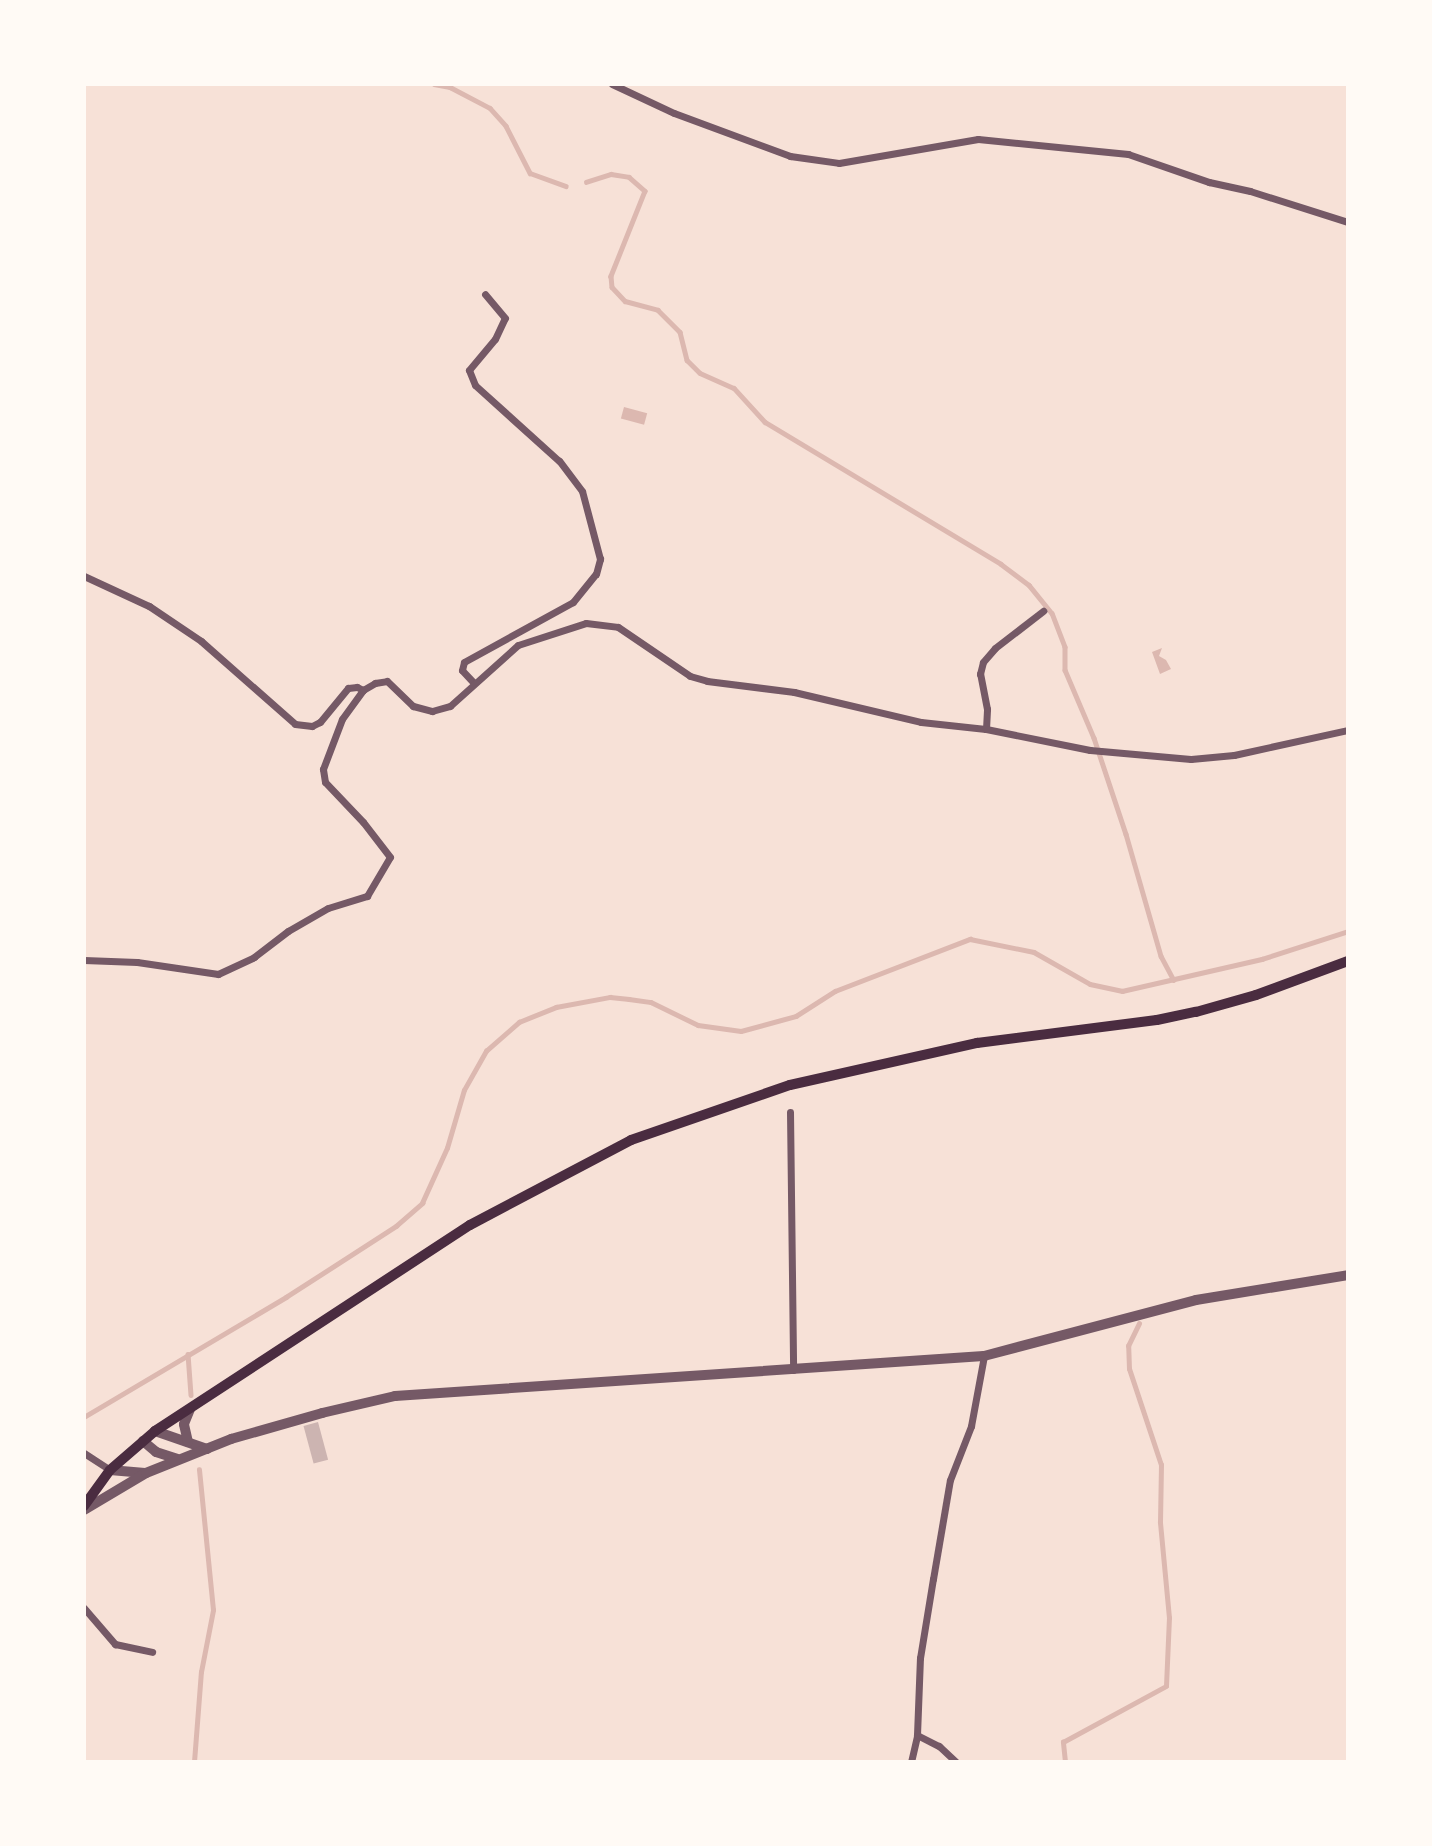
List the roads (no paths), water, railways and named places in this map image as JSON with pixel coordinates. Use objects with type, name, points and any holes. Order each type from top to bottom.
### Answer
[{"type":"main road","points":[[84,1508],[110,1470],[155,1431],[470,1225],[631,1140],[790,1085],[977,1043],[1157,1020],[1196,1012],[1256,995],[1348,961]]},
{"type":"street","points":[[612,84],[674,113],[790,156],[839,163],[978,139],[1128,153],[1209,181],[1348,222]]},
{"type":"street","points":[[472,682],[462,670],[464,662],[559,613],[573,602],[596,574],[600,559],[582,491],[559,461],[475,385],[469,370],[495,339],[505,318],[485,294]]},
{"type":"street","points":[[84,576],[149,606],[201,641],[295,724],[313,726],[320,722],[348,688],[357,687],[363,690]]},
{"type":"street","points":[[986,729],[987,709],[980,674],[983,663],[995,648],[1043,611]]},
{"type":"street","points":[[84,960],[137,962],[218,974],[254,957],[288,931],[328,908],[367,896],[390,857],[363,822],[325,782],[323,769],[342,719],[363,690],[375,683],[387,681],[414,706],[432,711],[450,706],[472,682],[518,645],[556,630],[586,623],[618,626],[690,676],[707,681],[794,692],[921,722],[986,729],[1090,750],[1149,757],[1202,758],[1234,755],[1348,730]]},
{"type":"street","points":[[790,1112],[793,1370]]},
{"type":"street","points":[[84,1508],[146,1473],[207,1449],[322,1413],[395,1396],[984,1356],[1196,1300],[1348,1275]]},
{"type":"street","points":[[911,1762],[917,1735],[920,1658],[950,1480],[971,1426],[984,1356]]},
{"type":"street","points":[[188,1442],[184,1424],[190,1409]]},
{"type":"street","points":[[155,1431],[207,1449]]},
{"type":"street","points":[[143,1441],[156,1452],[178,1460]]},
{"type":"street","points":[[84,1453],[110,1470],[146,1473]]},
{"type":"street","points":[[84,1608],[115,1644],[152,1652]]},
{"type":"street","points":[[917,1735],[939,1746],[956,1762]]},
{"type":"waterway","points":[[434,84],[450,87],[490,108],[506,126],[530,173],[566,186]]},
{"type":"waterway","points":[[586,182],[611,174],[629,177],[645,191],[611,276],[612,287],[625,301],[658,310],[680,332],[687,360],[700,373],[734,388],[765,422],[1001,564],[1029,585],[1052,613],[1065,647],[1065,670],[1094,738],[1126,834],[1161,956],[1174,980]]},
{"type":"waterway","points":[[84,1417],[286,1297],[396,1226],[422,1203],[447,1148],[464,1090],[486,1051],[519,1022],[556,1007],[610,997],[629,999],[651,1002],[698,1025],[741,1031],[796,1016],[835,991],[970,939],[1034,952],[1090,984],[1122,991],[1262,959],[1348,931]]},
{"type":"waterway","points":[[1065,1762],[1063,1742],[1166,1686],[1169,1618],[1160,1522],[1161,1465],[1129,1369],[1128,1346],[1139,1323]]},
{"type":"waterway","points":[[188,1354],[191,1395]]},
{"type":"waterway","points":[[194,1762],[201,1672],[213,1610],[199,1470]]}]
